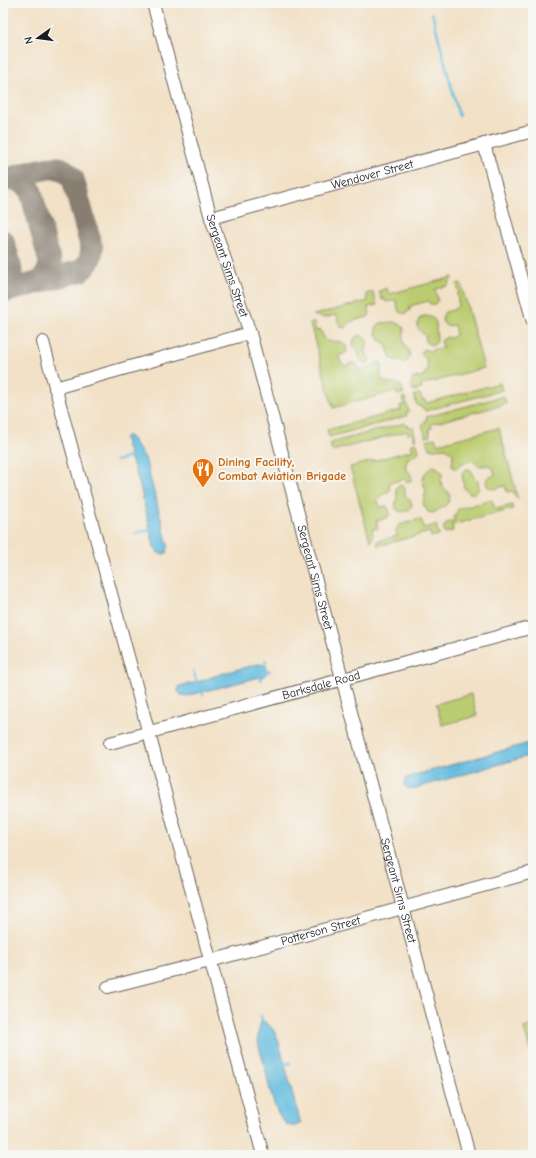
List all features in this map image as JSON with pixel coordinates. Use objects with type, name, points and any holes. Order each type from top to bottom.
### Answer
[{"type":"street","name":"Sergeant Sims Street","points":[[153,3],[211,218],[250,334],[469,1155]]},
{"type":"street","name":"Wendover Street","points":[[211,218],[533,131]]},
{"type":"street","points":[[484,144],[533,322]]},
{"type":"street","points":[[55,388],[250,334]]},
{"type":"street","points":[[43,342],[263,1155]]},
{"type":"street","name":"Barksdale Road","points":[[110,743],[533,627]]},
{"type":"street","name":"Patterson Street","points":[[108,987],[210,961],[533,872]]},
{"type":"green space","points":[[453,277],[447,286],[435,289],[438,300],[435,304],[430,304],[428,301],[410,306],[410,310],[405,314],[399,312],[396,300],[386,302],[385,299],[382,300],[379,291],[387,288],[389,294]]},
{"type":"green space","points":[[461,283],[484,368],[421,385],[422,389],[413,391],[411,383],[413,378],[423,376],[428,369],[426,359],[421,353],[422,351],[425,349],[429,351],[443,347],[441,343],[442,340],[447,337],[452,338],[456,334],[454,325],[446,326],[442,321],[445,312],[453,310],[458,306],[457,294],[459,293],[457,284]]},
{"type":"green space","points":[[373,292],[377,305],[368,307],[370,314],[368,317],[349,322],[346,328],[341,327],[338,322],[337,315],[324,318],[313,315],[368,301],[366,294]]},
{"type":"green space","points":[[424,316],[432,318],[436,323],[437,341],[434,345],[427,343],[425,336],[417,327],[419,319]]},
{"type":"green space","points":[[314,322],[316,331],[321,330],[325,340],[331,342],[337,341],[345,344],[347,349],[346,353],[339,356],[343,365],[347,366],[354,363],[360,370],[374,366],[377,362],[380,362],[382,365],[381,379],[386,382],[397,383],[401,386],[404,393],[397,395],[396,391],[333,408],[310,324]]},
{"type":"green space","points":[[394,322],[402,325],[404,330],[404,343],[410,354],[405,363],[391,358],[386,344],[380,340],[376,333],[376,328],[380,323]]},
{"type":"green space","points":[[357,336],[362,336],[367,341],[366,352],[370,361],[367,364],[361,361],[353,345],[354,339]]},
{"type":"green space","points":[[500,383],[502,390],[425,411],[424,408],[417,406],[414,395],[420,394],[422,400],[425,400],[426,403]]},
{"type":"green space","points":[[504,396],[506,404],[431,424],[432,428],[429,429],[430,436],[426,437],[422,425],[425,424],[424,421],[427,420],[426,417]]},
{"type":"green space","points":[[405,397],[409,412],[406,413],[407,416],[329,437],[327,430],[401,410],[400,406],[404,405],[402,398]]},
{"type":"green space","points":[[405,423],[406,426],[409,425],[410,428],[413,427],[416,440],[414,440],[412,433],[408,434],[407,431],[332,451],[330,443]]},
{"type":"green space","points":[[499,428],[518,499],[515,497],[513,491],[507,492],[505,486],[494,489],[488,487],[486,483],[487,478],[495,475],[493,468],[489,465],[481,466],[473,460],[460,464],[456,469],[452,466],[453,454],[446,448],[432,449],[428,446],[426,440],[435,438],[437,444]]},
{"type":"green space","points":[[417,443],[419,451],[416,455],[408,458],[405,467],[411,475],[412,480],[407,482],[404,479],[389,483],[390,490],[380,496],[378,501],[380,507],[388,507],[390,514],[387,518],[376,521],[378,528],[372,530],[373,535],[370,541],[350,467],[413,450],[411,444]]},
{"type":"green space","points":[[433,466],[442,472],[442,485],[448,492],[450,499],[446,505],[433,513],[428,512],[423,504],[426,490],[422,480],[425,473]]},
{"type":"green space","points":[[465,469],[471,470],[473,476],[478,481],[479,488],[475,493],[469,493],[464,488],[462,473]]},
{"type":"green space","points":[[402,485],[405,488],[405,496],[411,501],[412,505],[409,510],[402,512],[397,510],[395,505],[397,498],[396,489]]},
{"type":"green space","points":[[492,500],[495,509],[512,505],[513,509],[452,525],[453,531],[445,533],[443,527],[446,526],[446,523],[455,520],[454,517],[458,509]]},
{"type":"green space","points":[[420,519],[424,528],[436,525],[439,535],[431,537],[430,532],[378,546],[377,541],[397,536],[396,530],[399,525]]},
{"type":"green space","points":[[471,694],[477,716],[442,725],[436,704]]},
{"type":"green space","points":[[533,1025],[533,1049],[530,1050],[524,1028]]},
{"type":"water","points":[[129,436],[132,439],[145,458],[168,545],[167,553],[158,553],[154,547],[140,486],[124,438]]},
{"type":"water","points":[[258,664],[266,665],[267,673],[264,676],[186,696],[181,695],[178,692],[179,686]]},
{"type":"water","points":[[533,743],[532,755],[416,788],[408,789],[404,785],[405,779],[412,776]]},
{"type":"water","points":[[261,1021],[264,1021],[273,1029],[278,1039],[301,1123],[293,1126],[286,1124],[280,1117],[271,1095],[258,1042],[258,1032]]},
{"type":"waterway","points":[[432,13],[459,116]]},
{"type":"waterway","points":[[116,461],[130,457]]},
{"type":"waterway","points":[[135,533],[150,530]]},
{"type":"waterway","points":[[265,665],[266,660]]},
{"type":"waterway","points":[[193,670],[197,683]]},
{"type":"waterway","points":[[261,1016],[262,1021]]},
{"type":"waterway","points":[[285,1064],[290,1063]]},
{"type":"taxiway","points":[[3,181],[31,172],[53,168],[63,169],[67,172],[73,179],[92,249],[89,262],[80,271],[3,292]]},
{"type":"taxiway","points":[[9,179],[21,182],[30,189],[50,262],[47,273],[39,282]]},
{"type":"taxiway","points":[[3,241],[11,274],[8,286],[3,291]]},
{"type":"place","name":"Dining Facility, Combat Aviation Brigade","points":[[203,488]]}]
